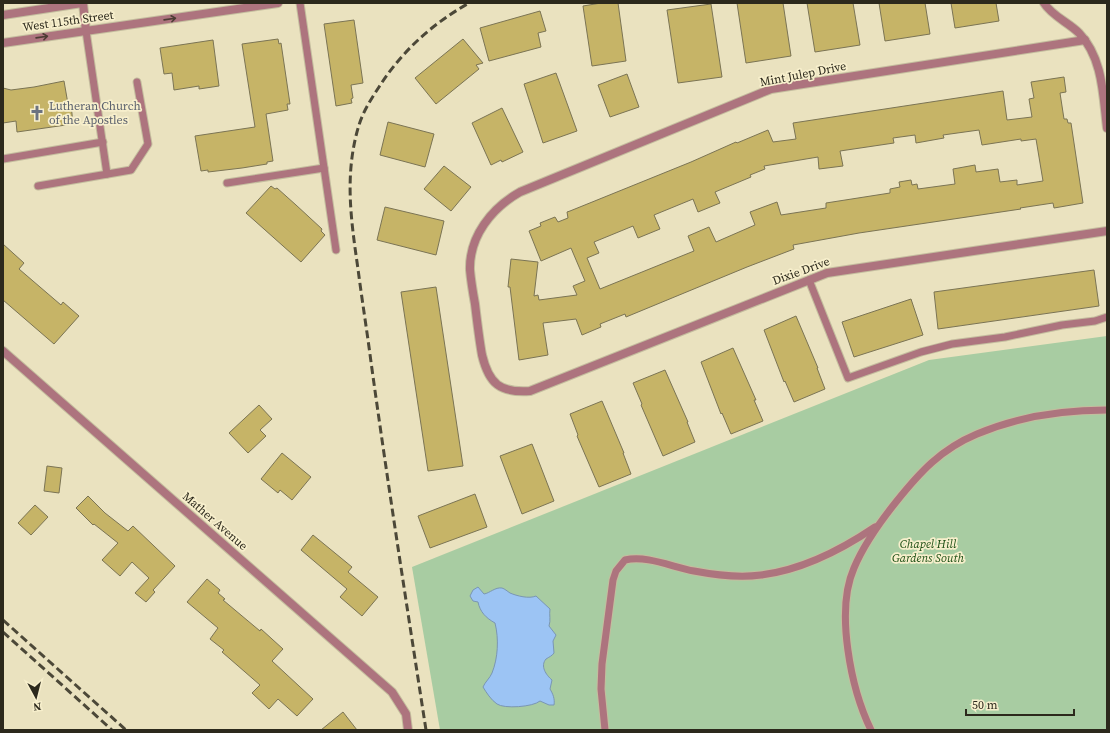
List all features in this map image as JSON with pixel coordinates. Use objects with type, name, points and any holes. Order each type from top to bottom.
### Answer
[{"type":"street","name":"West 115th Street","points":[[3,15],[82,3]]},
{"type":"street","points":[[82,3],[86,31]]},
{"type":"street","name":"West 115th Street","points":[[3,43],[278,3]]},
{"type":"street","points":[[1044,3],[1058,17],[1072,26],[1085,40],[1094,53],[1099,71],[1107,128]]},
{"type":"street","name":"Mint Julep Drive","points":[[520,392],[506,390],[498,386],[490,378],[485,367],[470,270],[476,240],[489,217],[508,198],[771,89],[1085,40]]},
{"type":"street","name":"Dixie Drive","points":[[520,392],[539,388],[827,273],[1107,231]]},
{"type":"street","name":"Mather Avenue","points":[[3,351],[392,692],[406,714],[408,730]]},
{"type":"lane","points":[[300,3],[336,250]]},
{"type":"lane","points":[[86,31],[107,174]]},
{"type":"lane","points":[[38,186],[131,170],[148,144],[137,82]]},
{"type":"lane","points":[[3,158],[103,142]]},
{"type":"lane","points":[[227,183],[324,168]]},
{"type":"lane","points":[[809,280],[848,378],[922,352],[952,344],[1005,337],[1062,325],[1095,321],[1107,317]]},
{"type":"lane","points":[[871,730],[860,701],[849,658],[846,633],[846,611],[848,587],[853,568],[878,525],[926,467],[939,455],[976,434],[998,426],[1041,416],[1069,412],[1107,410]]},
{"type":"lane","points":[[605,730],[601,689],[602,664],[613,580],[616,571],[625,560],[640,558],[694,571],[714,574],[760,576],[798,566],[838,550],[878,525]]},
{"type":"green space","name":"Chapel Hill Gardens South","points":[[1107,336],[1107,730],[440,730],[412,567],[929,360]]},
{"type":"water","points":[[478,587],[484,594],[497,588],[502,588],[519,596],[536,596],[550,609],[549,626],[556,635],[553,641],[554,653],[546,659],[544,662],[544,667],[546,673],[552,680],[550,689],[554,697],[554,705],[549,705],[540,701],[525,706],[501,706],[493,700],[483,687],[491,675],[496,661],[497,635],[495,623],[484,614],[480,609],[478,602],[473,601],[470,596],[473,590]]},
{"type":"building","points":[[601,3],[618,3],[626,61],[592,66],[583,6]]},
{"type":"building","points":[[737,3],[783,3],[791,56],[746,63]]},
{"type":"building","points":[[807,3],[853,3],[860,45],[815,52]]},
{"type":"building","points":[[879,3],[925,3],[930,34],[885,41]]},
{"type":"building","points":[[951,3],[996,3],[999,21],[955,28]]},
{"type":"building","points":[[711,4],[722,77],[678,83],[667,10]]},
{"type":"building","points":[[540,11],[546,31],[538,33],[541,47],[489,61],[480,28]]},
{"type":"building","points":[[354,20],[363,83],[351,85],[353,98],[351,99],[352,103],[336,106],[324,24]]},
{"type":"building","points":[[278,39],[279,44],[281,43],[290,104],[287,104],[288,110],[266,114],[273,161],[267,162],[267,164],[242,168],[208,172],[208,170],[201,171],[195,136],[255,127],[242,44]]},
{"type":"building","points":[[463,39],[483,63],[476,65],[479,69],[436,104],[415,78]]},
{"type":"building","points":[[213,40],[219,86],[199,89],[199,86],[174,90],[172,73],[164,74],[160,48]]},
{"type":"building","points":[[556,73],[577,131],[543,143],[524,84]]},
{"type":"building","points":[[627,74],[639,107],[610,117],[598,85]]},
{"type":"building","points":[[1064,77],[1066,92],[1060,93],[1064,119],[1067,119],[1068,123],[1071,123],[1083,203],[1054,208],[1053,203],[859,233],[793,245],[794,249],[626,317],[625,314],[600,324],[601,327],[582,335],[576,319],[543,323],[548,355],[519,360],[510,287],[508,287],[511,259],[538,262],[534,296],[538,295],[539,300],[577,295],[573,286],[585,281],[571,248],[541,261],[529,231],[541,226],[540,223],[555,217],[558,222],[568,218],[567,212],[768,130],[773,142],[796,139],[793,123],[1003,91],[1007,120],[1032,117],[1029,99],[1034,98],[1031,82]],"holes":[[[979,130],[982,145],[1021,139],[1021,141],[1036,139],[1043,181],[1017,185],[1017,180],[1000,182],[998,169],[976,172],[975,165],[953,169],[955,184],[918,189],[917,184],[912,185],[911,180],[899,182],[900,187],[890,189],[890,193],[826,203],[826,208],[781,215],[777,202],[750,212],[755,225],[716,242],[709,227],[688,236],[694,251],[600,289],[587,258],[599,253],[594,242],[633,226],[638,238],[660,229],[654,215],[693,199],[698,212],[720,203],[715,192],[751,177],[750,175],[765,169],[764,166],[818,157],[819,169],[843,166],[840,151],[894,143],[893,138],[915,135],[916,143],[944,138],[943,135]]]},
{"type":"building","name":"Lutheran Church of the Apostles","points":[[64,81],[68,104],[71,104],[73,124],[17,132],[16,121],[3,123],[3,88],[11,90]]},
{"type":"building","points":[[502,108],[523,152],[502,162],[501,160],[491,165],[472,123]]},
{"type":"building","points":[[388,122],[434,134],[425,167],[380,155]]},
{"type":"building","points":[[444,166],[471,187],[451,211],[424,189]]},
{"type":"building","points":[[271,186],[275,189],[277,188],[296,205],[322,229],[321,231],[325,235],[301,262],[246,213]]},
{"type":"building","points":[[385,207],[444,221],[436,255],[377,240]]},
{"type":"building","points":[[3,244],[24,263],[19,269],[61,305],[63,302],[79,316],[54,344],[3,300]]},
{"type":"building","points":[[1094,270],[1099,306],[938,329],[934,292]]},
{"type":"building","points":[[436,287],[463,466],[428,471],[401,292]]},
{"type":"building","points":[[911,299],[923,335],[854,357],[842,322]]},
{"type":"building","points":[[796,316],[818,368],[825,389],[794,402],[785,381],[784,382],[764,330]]},
{"type":"building","points":[[733,348],[756,400],[754,400],[763,421],[731,434],[722,413],[721,414],[701,362]]},
{"type":"building","points":[[665,370],[688,422],[695,442],[663,456],[633,383]]},
{"type":"building","points":[[602,401],[624,453],[631,474],[599,487],[577,436],[578,435],[570,414]]},
{"type":"building","points":[[259,405],[272,419],[260,430],[266,436],[248,453],[229,433]]},
{"type":"building","points":[[532,444],[554,501],[522,514],[500,456]]},
{"type":"building","points":[[282,453],[311,477],[292,500],[280,490],[278,493],[261,479]]},
{"type":"building","points":[[47,466],[62,468],[59,493],[44,491]]},
{"type":"building","points":[[475,494],[487,527],[430,548],[418,516]]},
{"type":"building","points":[[88,496],[105,513],[128,531],[133,526],[175,566],[153,590],[155,592],[146,602],[135,593],[149,578],[132,562],[120,576],[102,560],[118,543],[94,524],[93,525],[76,508]]},
{"type":"building","points":[[35,505],[48,517],[31,535],[18,523]]},
{"type":"building","points":[[313,535],[352,567],[348,572],[378,597],[362,616],[340,597],[347,589],[301,550]]},
{"type":"building","points":[[207,579],[220,590],[218,593],[225,599],[223,600],[260,631],[261,629],[283,649],[272,661],[313,699],[297,716],[278,699],[269,709],[252,693],[260,685],[222,652],[224,650],[210,639],[218,628],[187,602]]},
{"type":"building","points":[[343,712],[357,730],[321,730]]},
{"type":"railway","points":[[426,730],[377,408],[355,251],[351,215],[350,179],[354,143],[359,125],[379,87],[388,74],[419,39],[430,29],[469,3]]},
{"type":"railway","points":[[3,620],[126,730]]},
{"type":"railway","points":[[3,632],[112,730]]},
{"type":"place","name":"Lutheran Church of the Apostles","points":[[37,113]]}]
